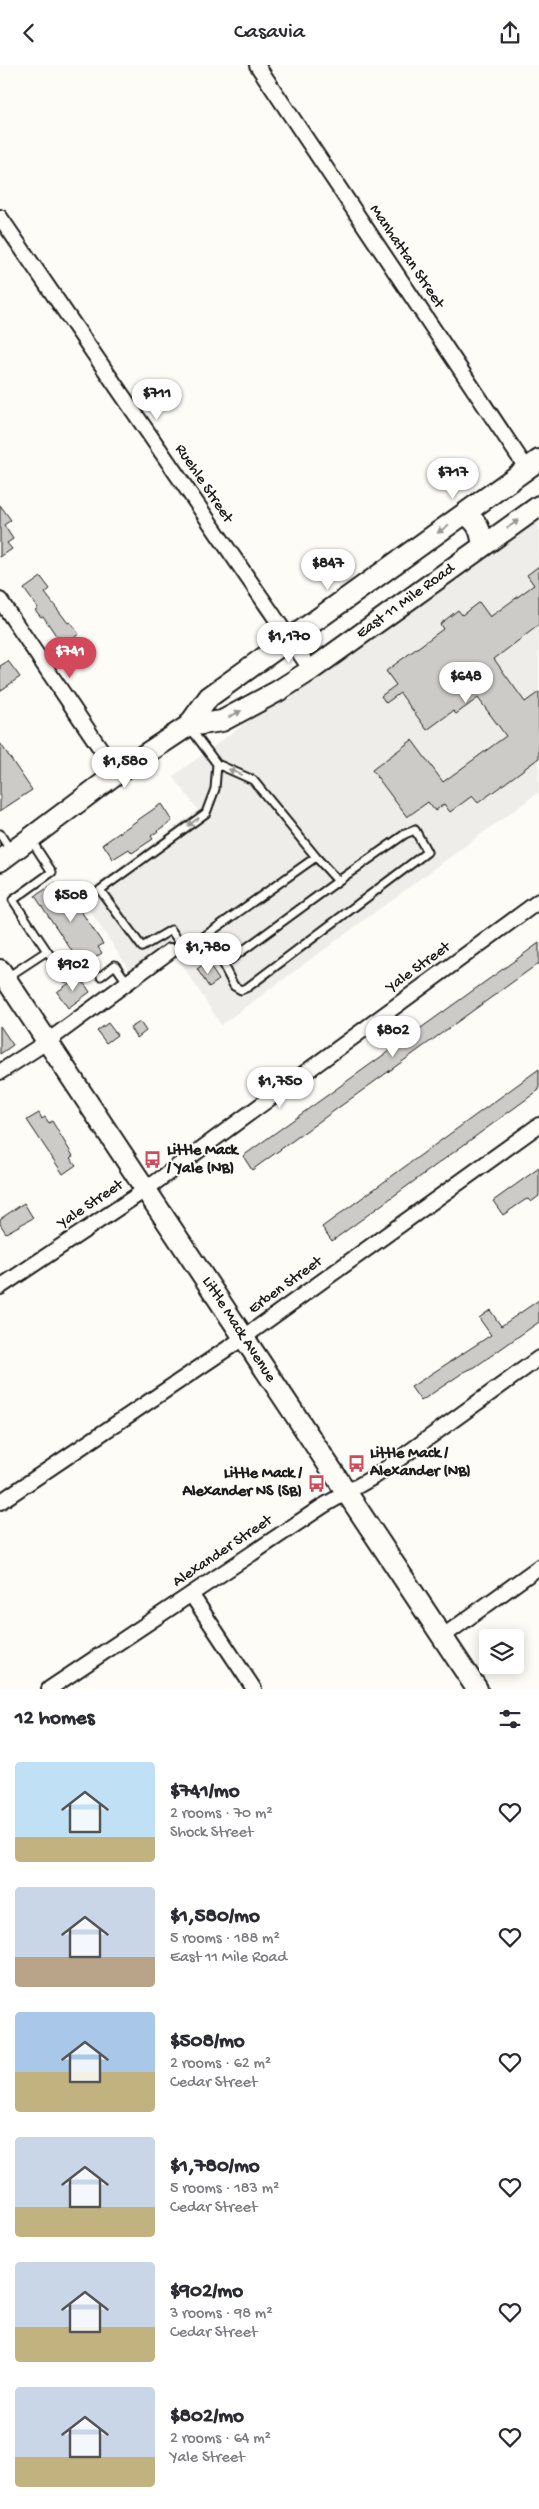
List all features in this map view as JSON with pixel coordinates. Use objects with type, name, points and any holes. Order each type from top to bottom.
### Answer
[{"type":"main road","name":"East 11 Mile Road","points":[[6,856],[117,773],[188,725],[209,697],[290,641],[533,465]]},
{"type":"main road","name":"East 11 Mile Road","points":[[188,725],[222,721],[278,691],[311,670],[539,506]]},
{"type":"main road","points":[[464,514],[477,523],[481,531],[483,546]]},
{"type":"main road","name":"Little Mack Avenue","points":[[5,980],[48,1041],[477,1689]]},
{"type":"street","name":"Manhattan Street","points":[[257,65],[533,465]]},
{"type":"street","name":"Ruehle Street","points":[[0,217],[311,670]]},
{"type":"street","points":[[0,600],[117,773]]},
{"type":"street","name":"Yale Street","points":[[0,1287],[145,1190],[539,901]]},
{"type":"street","points":[[0,1072],[48,1041],[175,947]]},
{"type":"street","name":"Erben Street","points":[[0,1502],[243,1338],[539,1125]]},
{"type":"street","name":"Alexander Street","points":[[49,1689],[326,1504],[348,1493],[384,1469],[539,1357]]},
{"type":"street","points":[[442,1637],[539,1567]]},
{"type":"street","points":[[191,1594],[254,1689]]},
{"type":"lane","points":[[188,725],[216,764],[253,779],[316,857],[338,881]]},
{"type":"lane","points":[[216,764],[215,789],[206,813],[100,890],[142,947],[171,930],[175,947],[185,950],[316,857]]},
{"type":"lane","points":[[415,830],[428,852],[248,987],[241,990],[234,986],[223,965],[338,881],[405,834],[415,830]]},
{"type":"lane","points":[[0,834],[6,856]]},
{"type":"lane","points":[[30,839],[52,872],[12,901],[66,977]]},
{"type":"lane","points":[[5,980],[47,951]]},
{"type":"lane","points":[[101,975],[115,965],[127,982]]},
{"type":"shaded area","points":[[539,509],[539,792],[221,1025],[168,943],[130,971],[80,896],[198,810],[173,776]]},
{"type":"building","points":[[0,505],[11,520],[4,525],[13,539],[7,543],[12,549],[0,557]]},
{"type":"building","points":[[539,566],[539,625],[494,659],[525,702],[539,692],[539,758],[478,803],[472,796],[450,812],[444,804],[435,811],[428,802],[407,817],[372,770],[412,740],[443,782],[506,736],[478,698],[456,714],[453,711],[427,730],[400,693],[386,703],[381,696],[396,685],[386,671],[443,629],[440,624],[458,610],[462,615],[479,602],[490,617],[534,585],[527,575]]},
{"type":"building","points":[[41,577],[50,589],[45,593],[79,634],[63,646],[43,616],[41,617],[35,610],[38,608],[24,589]]},
{"type":"building","points":[[8,661],[20,677],[0,691],[0,666]]},
{"type":"building","points":[[0,743],[32,790],[0,811]]},
{"type":"building","points":[[161,804],[172,821],[151,836],[153,839],[132,853],[129,849],[113,859],[103,844]]},
{"type":"building","points":[[55,883],[60,889],[64,886],[103,944],[98,947],[102,953],[82,966],[35,896]]},
{"type":"building","points":[[539,943],[539,963],[252,1170],[243,1156]]},
{"type":"building","points":[[207,962],[219,980],[209,987],[197,969]]},
{"type":"building","points":[[79,976],[90,992],[68,1008],[57,992]]},
{"type":"building","points":[[140,1022],[146,1031],[137,1038],[130,1028]]},
{"type":"building","points":[[108,1023],[117,1035],[106,1043],[97,1031]]},
{"type":"building","points":[[0,1026],[13,1045],[0,1054]]},
{"type":"building","points":[[539,1069],[539,1090],[332,1241],[322,1227]]},
{"type":"building","points":[[39,1113],[42,1119],[45,1117],[49,1123],[52,1121],[73,1156],[70,1158],[76,1165],[63,1174],[27,1120]]},
{"type":"building","points":[[539,1168],[539,1196],[531,1202],[528,1199],[525,1200],[503,1215],[493,1201]]},
{"type":"building","points":[[24,1203],[33,1218],[6,1233],[0,1224],[0,1219]]},
{"type":"building","points":[[539,1300],[539,1322],[475,1367],[464,1372],[421,1401],[411,1387],[491,1335],[479,1318],[490,1310],[501,1326]]},
{"type":"place","name":"Little Mack / Yale (NB)","points":[[153,1160]]},
{"type":"place","name":"Little Mack / Alexander (NB)","points":[[356,1463]]},
{"type":"place","name":"Little Mack / Alexander NS (SB)","points":[[316,1483]]}]
